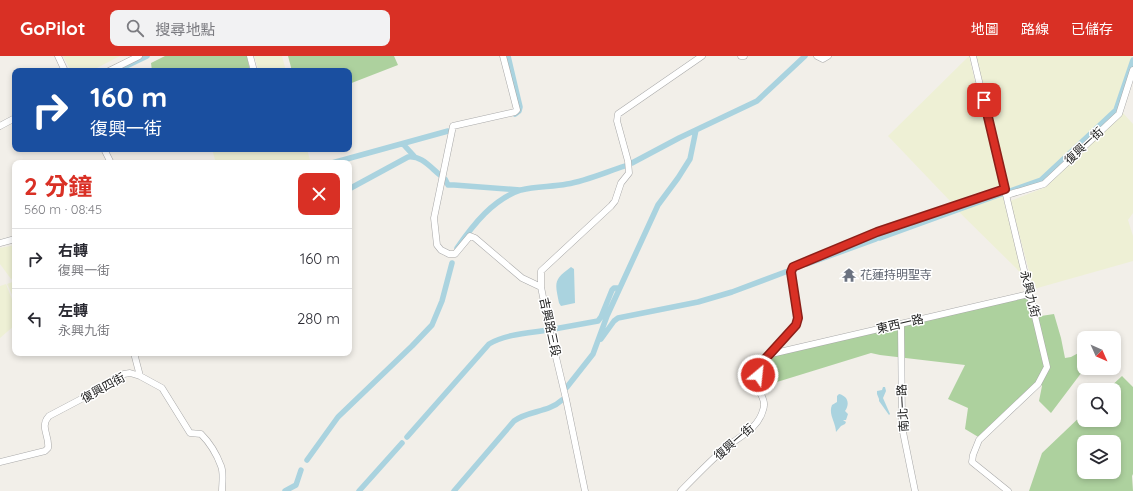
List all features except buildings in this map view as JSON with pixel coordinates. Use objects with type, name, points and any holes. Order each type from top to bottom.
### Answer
[{"type":"street","points":[[58,56],[64,68]]},
{"type":"street","points":[[115,68],[139,56]]},
{"type":"street","points":[[250,56],[253,68]]},
{"type":"street","name":"吉興路三段","points":[[504,56],[517,110],[515,112],[453,126],[434,218],[437,245],[441,250],[449,254],[455,254],[470,236],[476,238],[522,278],[541,287],[566,399],[584,491]]},
{"type":"street","points":[[541,287],[541,271],[611,206],[615,201],[621,183],[629,173],[628,161],[617,121],[618,114],[702,56]]},
{"type":"street","points":[[817,56],[822,59],[828,56]]},
{"type":"street","name":"永興九街","points":[[973,56],[1047,367],[1038,384],[979,440],[973,455],[972,462],[1008,491]]},
{"type":"street","name":"復興一街","points":[[681,491],[720,453],[747,433],[760,419],[764,410],[764,400],[760,390],[757,368],[796,325],[798,318],[791,272],[793,267],[877,232],[1006,192],[1044,184],[1119,114],[1133,70]]},
{"type":"street","points":[[0,126],[12,120]]},
{"type":"street","points":[[0,243],[12,240]]},
{"type":"street","name":"東西一路","points":[[771,354],[1030,294]]},
{"type":"street","name":"南北一路","points":[[901,324],[902,427],[915,491]]},
{"type":"street","points":[[135,356],[140,376]]},
{"type":"street","name":"復興四街","points":[[0,462],[45,451],[48,448],[49,443],[44,425],[45,420],[49,416],[104,387],[115,378],[130,373],[140,376],[162,388],[190,433],[201,434],[206,439],[221,466],[223,480],[222,491]]},
{"type":"green space","points":[[63,56],[120,56],[97,68],[69,68]]},
{"type":"green space","points":[[165,56],[247,56],[249,68],[152,68],[151,63]]},
{"type":"green space","points":[[254,56],[282,56],[285,68],[258,68]]},
{"type":"green space","points":[[288,56],[394,56],[398,65],[352,83],[352,68],[291,68]]},
{"type":"green space","points":[[969,56],[1000,185],[951,202],[888,136]]},
{"type":"green space","points":[[975,56],[1132,56],[1116,110],[1043,178],[1009,189]]},
{"type":"green space","points":[[1123,113],[1133,124],[1133,213],[1128,220],[1133,236],[1133,261],[1034,289],[1010,201],[1046,187]]},
{"type":"green space","points":[[213,152],[308,152],[310,160],[215,160]]},
{"type":"green space","points":[[1001,190],[1025,277],[954,207]]},
{"type":"green space","points":[[12,246],[11,279],[0,264],[0,248]]},
{"type":"green space","points":[[12,282],[12,295],[7,284]]},
{"type":"green space","points":[[6,284],[12,299],[12,328],[0,338],[0,286]]},
{"type":"green space","points":[[1027,297],[1041,316],[1054,314],[1065,358],[1077,354],[1077,375],[1080,375],[1051,413],[1039,401],[1042,386],[1040,383],[980,438],[965,429],[968,408],[948,399],[965,365],[871,353],[764,386],[761,372],[778,352]]},
{"type":"green space","points":[[1122,376],[1133,387],[1133,491],[1029,491],[1042,453],[1077,420],[1077,427],[1121,427],[1121,383],[1114,383]]},
{"type":"water","points":[[571,267],[574,269],[575,303],[561,306],[559,303],[556,286],[557,282],[561,275]]},
{"type":"water","points":[[883,387],[885,387],[886,391],[883,398],[890,414],[889,415],[879,401],[877,394],[877,391],[882,390]]},
{"type":"water","points":[[839,394],[846,398],[848,403],[845,411],[848,414],[846,420],[843,420],[846,422],[845,424],[836,432],[831,408],[832,405],[837,402],[837,396]]},
{"type":"waterway","points":[[122,68],[147,56]]},
{"type":"waterway","points":[[508,56],[520,107],[519,111],[515,114]]},
{"type":"waterway","points":[[632,163],[679,138],[757,101],[805,56]]},
{"type":"waterway","points":[[1010,191],[1041,180],[1116,110],[1133,60]]},
{"type":"waterway","points":[[567,387],[593,354],[607,316],[658,205],[690,159],[696,130]]},
{"type":"waterway","points":[[343,160],[448,131]]},
{"type":"waterway","points":[[403,144],[414,156]]},
{"type":"waterway","points":[[352,187],[408,157],[421,160],[440,175]]},
{"type":"waterway","points":[[457,248],[484,214],[511,194],[521,190],[538,187],[574,183],[625,166]]},
{"type":"waterway","points":[[445,179],[448,185],[520,190]]},
{"type":"waterway","points":[[880,238],[1004,193]]},
{"type":"waterway","points":[[807,264],[876,239]]},
{"type":"waterway","points":[[307,460],[338,417],[432,325],[442,301],[452,263]]},
{"type":"waterway","points":[[601,339],[614,321],[618,318],[698,302],[732,292],[788,271]]},
{"type":"waterway","points":[[554,329],[598,321],[612,290],[614,288],[619,288]]},
{"type":"waterway","points":[[407,437],[489,344],[510,336],[548,330]]},
{"type":"waterway","points":[[454,491],[514,421],[520,417],[551,407],[562,400]]},
{"type":"waterway","points":[[359,491],[402,443]]},
{"type":"waterway","points":[[285,491],[296,485],[301,470]]},
{"type":"place","name":"花蓮持明聖寺","points":[[849,275]]},
{"type":"route","points":[[758,375],[757,368],[796,325],[798,318],[791,272],[793,267],[877,232],[1005,189],[984,100]]}]
